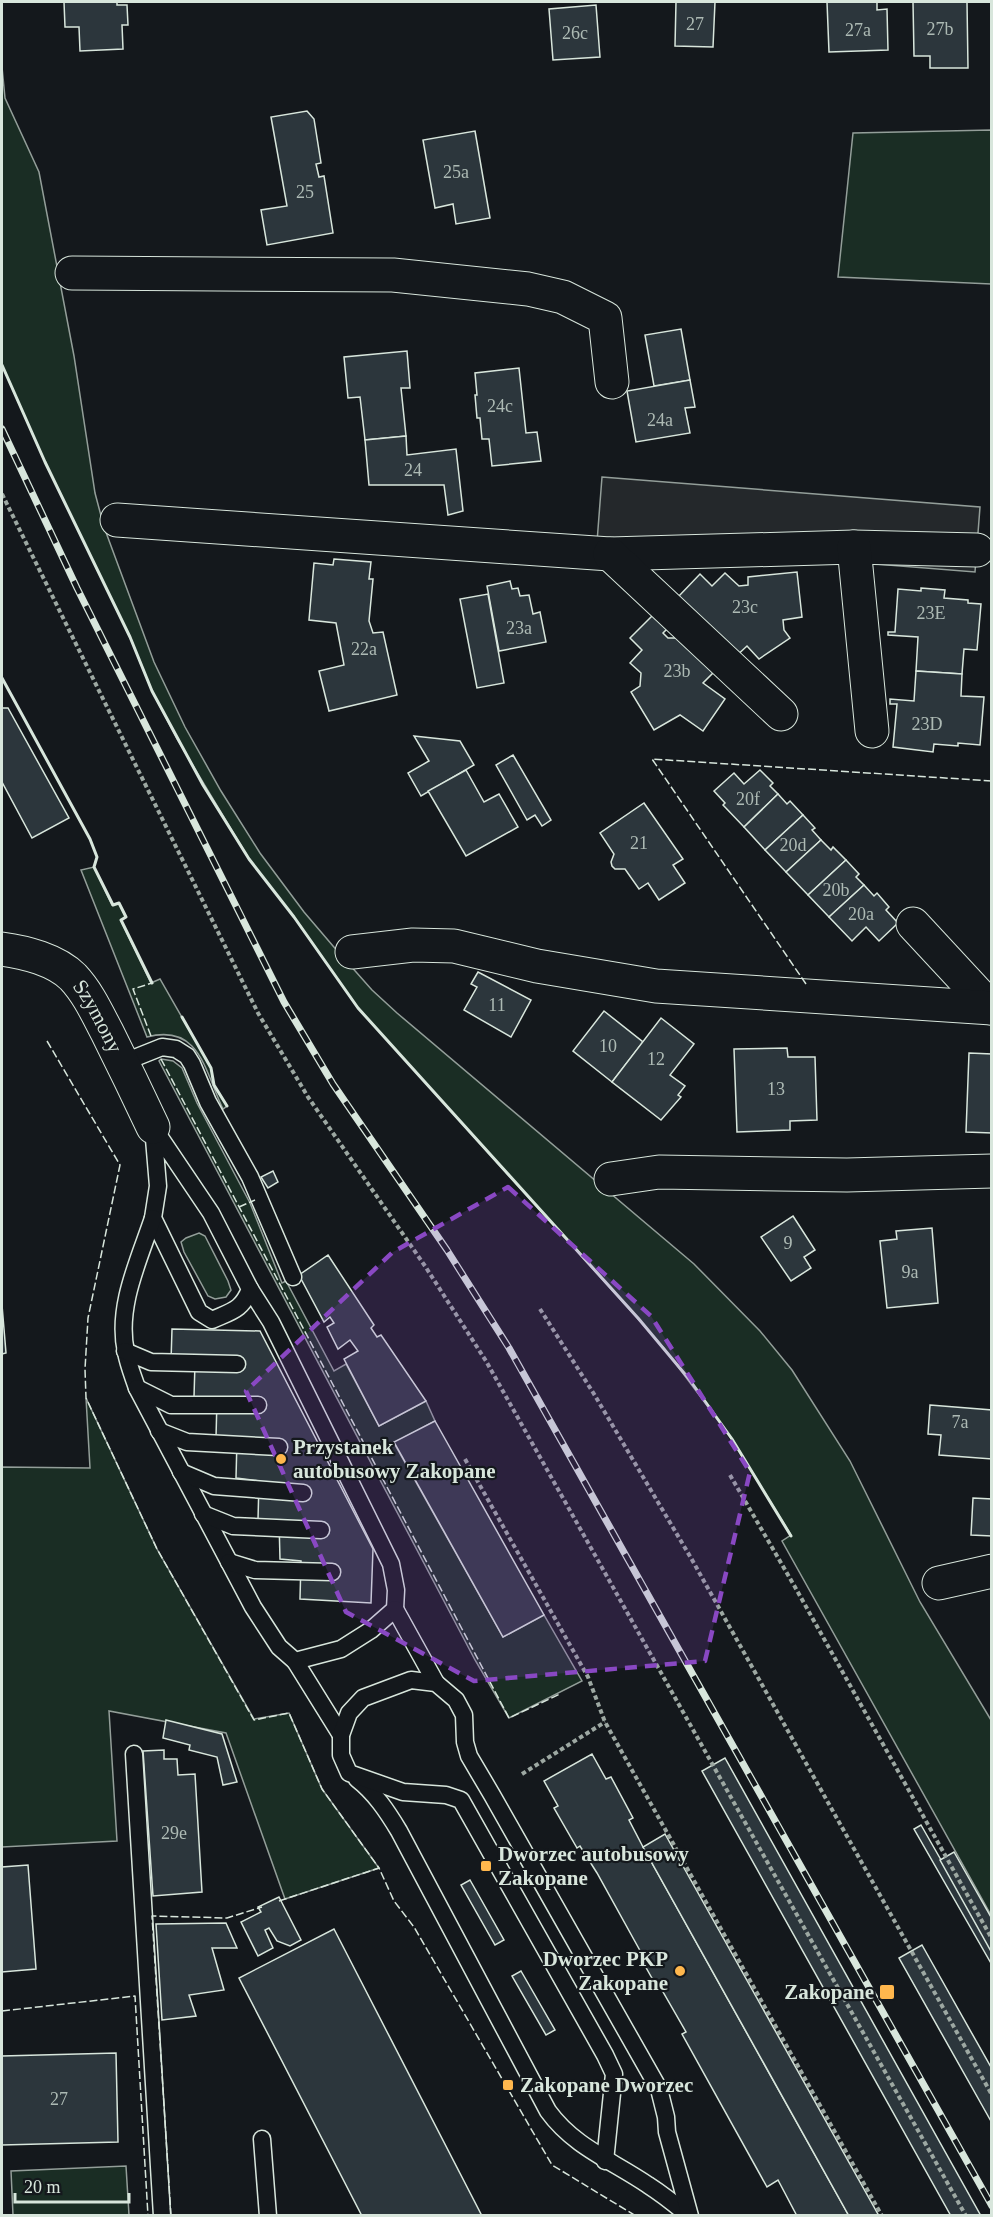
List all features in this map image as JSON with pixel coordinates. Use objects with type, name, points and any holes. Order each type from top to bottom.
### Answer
[{"type":"street","points":[[72,273],[393,275],[528,289],[562,297],[605,318],[612,382]]},
{"type":"street","points":[[117,520],[610,554],[854,547],[977,550]]},
{"type":"street","points":[[854,547],[872,731]]},
{"type":"street","points":[[610,554],[781,714]]},
{"type":"street","points":[[913,924],[991,1008]]},
{"type":"street","points":[[352,952],[413,945],[454,946],[537,966],[656,986],[991,1008]]},
{"type":"street","name":"Szymony","points":[[2,949],[42,959],[72,976],[92,1004],[153,1127]]},
{"type":"street","points":[[611,1179],[659,1172],[847,1175],[992,1171]]},
{"type":"street","points":[[939,1584],[992,1571]]},
{"type":"lane","points":[[122,1063],[162,1047],[176,1049],[187,1056],[208,1102],[250,1177],[293,1277]]},
{"type":"lane","points":[[153,1127],[158,1186],[153,1218],[134,1274],[123,1317],[125,1351],[137,1388],[253,1607],[279,1647],[295,1660],[341,1734]]},
{"type":"lane","points":[[153,1127],[211,1213],[250,1289],[271,1322],[391,1564],[396,1590],[395,1609],[435,1683],[456,1701],[464,1715],[465,1742],[474,1767],[659,2089],[667,2132],[690,2216]]},
{"type":"lane","points":[[153,1218],[199,1312],[205,1317],[212,1320],[237,1310],[245,1302],[250,1289]]},
{"type":"lane","points":[[125,1351],[151,1362],[237,1364]]},
{"type":"lane","points":[[137,1388],[171,1406],[258,1405]]},
{"type":"lane","points":[[159,1431],[187,1442],[279,1447]]},
{"type":"lane","points":[[181,1472],[214,1486],[303,1493]]},
{"type":"lane","points":[[203,1514],[233,1526],[321,1530]]},
{"type":"lane","points":[[229,1562],[255,1570],[332,1572]]},
{"type":"lane","points":[[295,1660],[341,1649],[371,1630],[395,1609]]},
{"type":"lane","points":[[435,1683],[411,1680],[363,1698],[349,1713],[341,1734],[341,1755],[349,1773],[367,1787],[387,1811],[399,1831],[548,2111],[571,2137],[606,2161],[649,2185],[690,2216]]},
{"type":"lane","points":[[134,1754],[162,2216]]},
{"type":"lane","points":[[349,1773],[403,1792],[454,1797],[461,1800],[470,1812],[614,2074],[606,2161]]},
{"type":"lane","points":[[262,2139],[267,2216]]},
{"type":"path","points":[[2,494],[258,1013],[308,1097],[425,1266],[486,1361],[966,2216]]},
{"type":"path","points":[[540,1309],[594,1394],[691,1558],[992,2095]]},
{"type":"path","points":[[465,1459],[588,1677],[605,1722],[882,2216]]},
{"type":"path","points":[[730,1475],[992,1939]]},
{"type":"path","points":[[522,1774],[605,1722]]},
{"type":"highlighted area","points":[[508,1187],[651,1316],[750,1472],[705,1661],[474,1681],[346,1612],[246,1391],[393,1252]]},
{"type":"green space","points":[[2,67],[5,98],[39,172],[74,356],[95,493],[104,527],[154,662],[185,727],[221,791],[260,853],[304,912],[372,990],[694,1264],[760,1331],[792,1370],[850,1461],[920,1602],[991,1720],[991,1915],[782,1541],[791,1535],[732,1439],[664,1348],[358,1008],[294,917],[249,859],[177,739],[152,691],[130,637],[45,462],[2,365]]},
{"type":"green space","points":[[991,130],[991,284],[838,277],[853,133]]},
{"type":"green space","points":[[94,867],[112,905],[119,903],[126,917],[121,921],[151,983],[160,979],[211,1068],[214,1085],[227,1106],[223,1109],[205,1066],[190,1044],[179,1037],[165,1035],[147,1037],[81,870]]},
{"type":"green space","points":[[161,1059],[173,1061],[182,1068],[197,1103],[250,1203],[282,1283],[286,1281],[334,1371],[346,1364],[379,1426],[426,1401],[435,1421],[394,1443],[503,1637],[544,1615],[582,1681],[509,1718],[475,1660],[159,1061]]},
{"type":"green space","points":[[199,1233],[205,1236],[228,1281],[231,1290],[226,1297],[215,1299],[208,1296],[184,1252],[181,1242]]},
{"type":"green space","points":[[86,1398],[157,1549],[254,1719],[289,1713],[322,1789],[379,1868],[285,1899],[226,1733],[109,1711],[117,1841],[2,1847],[2,1467],[90,1468]]},
{"type":"green space","points":[[126,2166],[129,2215],[13,2215],[11,2171]]},
{"type":"shaded area","points":[[602,477],[980,507],[975,572],[597,542]]},
{"type":"building","points":[[64,2],[117,2],[117,5],[127,5],[128,25],[122,25],[123,49],[80,51],[79,27],[65,27]]},
{"type":"building","points":[[676,2],[715,2],[713,47],[675,46]]},
{"type":"building","points":[[827,2],[877,2],[877,10],[887,9],[888,50],[829,52]]},
{"type":"building","points":[[913,2],[967,2],[968,68],[930,68],[930,56],[914,56]]},
{"type":"building","points":[[596,5],[600,57],[553,60],[549,9]]},
{"type":"building","points":[[307,111],[314,119],[321,163],[316,164],[319,177],[324,176],[333,233],[267,245],[261,210],[287,206],[271,117]]},
{"type":"building","points":[[475,131],[490,218],[456,224],[453,204],[435,208],[423,140]]},
{"type":"building","points":[[681,329],[690,380],[654,386],[645,335]]},
{"type":"building","points":[[407,351],[410,388],[401,388],[406,436],[365,440],[360,397],[348,398],[344,357]]},
{"type":"building","points":[[519,368],[526,433],[537,432],[541,461],[492,466],[489,439],[482,439],[480,418],[477,418],[475,373]]},
{"type":"building","points":[[690,380],[695,407],[685,408],[690,433],[636,442],[627,391]]},
{"type":"building","points":[[406,436],[407,455],[456,449],[463,511],[448,515],[444,485],[369,485],[365,440]]},
{"type":"building","points":[[334,559],[371,562],[369,579],[373,579],[369,621],[373,633],[383,632],[397,695],[329,711],[319,671],[344,665],[336,623],[309,620],[314,563],[333,565]]},
{"type":"building","points":[[797,572],[802,617],[783,620],[784,630],[790,638],[759,659],[747,646],[732,660],[678,597],[700,574],[712,586],[725,573],[739,586],[748,585],[748,577]]},
{"type":"building","points":[[510,581],[512,589],[518,588],[520,596],[529,595],[533,614],[540,612],[546,642],[499,651],[487,586]]},
{"type":"building","points":[[921,588],[945,590],[944,598],[968,600],[968,603],[981,604],[977,650],[964,649],[962,674],[916,671],[918,637],[888,635],[888,632],[895,632],[898,589],[921,591]]},
{"type":"building","points":[[488,594],[504,683],[477,688],[460,599]]},
{"type":"building","points":[[653,615],[667,629],[663,633],[668,638],[686,638],[717,669],[703,683],[725,699],[703,731],[680,715],[654,730],[631,692],[640,686],[641,673],[630,663],[642,650],[630,638]]},
{"type":"building","points":[[916,671],[962,674],[961,696],[984,697],[980,745],[934,744],[933,752],[893,747],[897,704],[890,704],[890,699],[914,701]]},
{"type":"building","points":[[2,708],[8,708],[69,818],[32,838],[2,782]]},
{"type":"building","points":[[414,736],[460,741],[474,765],[421,796],[408,773],[429,761]]},
{"type":"building","points":[[513,755],[551,820],[542,826],[535,815],[527,820],[496,765]]},
{"type":"building","points":[[466,770],[484,802],[499,794],[518,827],[466,856],[428,791]]},
{"type":"building","points":[[760,770],[773,783],[770,786],[778,794],[744,827],[723,805],[725,803],[714,791],[734,773],[744,784]]},
{"type":"building","points":[[778,794],[787,804],[790,801],[803,815],[765,850],[744,827]]},
{"type":"building","points":[[644,803],[683,859],[673,865],[685,883],[659,900],[648,883],[639,889],[625,869],[615,869],[612,866],[614,854],[600,833]]},
{"type":"building","points":[[803,815],[815,828],[812,830],[821,840],[786,872],[765,850]]},
{"type":"building","points":[[821,840],[831,850],[833,847],[846,860],[808,895],[786,872]]},
{"type":"building","points":[[846,860],[859,874],[856,877],[864,885],[829,917],[808,895]]},
{"type":"building","points":[[864,885],[874,896],[877,893],[889,907],[886,910],[898,923],[879,941],[866,927],[852,941],[829,917]]},
{"type":"building","points":[[478,972],[531,1000],[511,1037],[464,1010],[477,987],[471,984]]},
{"type":"building","points":[[604,1011],[643,1042],[612,1082],[573,1051]]},
{"type":"building","points":[[661,1018],[694,1044],[670,1075],[685,1086],[678,1095],[681,1097],[661,1120],[612,1082]]},
{"type":"building","points":[[787,1048],[788,1057],[815,1057],[817,1120],[790,1121],[790,1130],[737,1132],[734,1049]]},
{"type":"building","points":[[969,1053],[992,1054],[992,1133],[966,1132]]},
{"type":"building","points":[[273,1171],[278,1182],[268,1188],[261,1177]]},
{"type":"building","points":[[793,1216],[815,1250],[804,1257],[811,1268],[791,1281],[761,1237]]},
{"type":"building","points":[[932,1228],[938,1303],[887,1308],[880,1241],[897,1239],[896,1231]]},
{"type":"building","points":[[328,1255],[374,1325],[371,1328],[377,1337],[381,1335],[426,1401],[379,1426],[344,1359],[358,1351],[350,1340],[338,1349],[327,1327],[334,1323],[330,1317],[324,1322],[299,1275]]},
{"type":"building","points":[[2,1305],[6,1353],[2,1354]]},
{"type":"building","name":"Przystanek autobusowy Zakopane","points":[[172,1329],[260,1331],[373,1549],[371,1603],[300,1599],[301,1561],[280,1559],[279,1521],[258,1520],[259,1481],[236,1478],[237,1440],[216,1438],[217,1399],[194,1397],[195,1363],[171,1361]]},
{"type":"building","points":[[930,1405],[992,1410],[992,1459],[939,1455],[941,1435],[928,1434]]},
{"type":"building","points":[[435,1421],[544,1615],[503,1637],[394,1442]]},
{"type":"building","points":[[973,1498],[992,1499],[992,1536],[971,1535]]},
{"type":"building","points":[[166,1720],[222,1734],[237,1782],[223,1785],[217,1757],[189,1750],[190,1745],[163,1738]]},
{"type":"building","points":[[164,1750],[164,1759],[177,1759],[178,1775],[195,1774],[202,1892],[153,1896],[143,1751]]},
{"type":"building","name":"Dworzec PKP Zakopane","points":[[592,1754],[606,1779],[611,1777],[633,1818],[629,1820],[643,1847],[849,2216],[797,2216],[778,2180],[767,2187],[682,2034],[686,2032],[640,1957],[643,1956],[597,1873],[580,1846],[577,1848],[554,1808],[558,1806],[544,1781]]},
{"type":"building","points":[[725,1758],[981,2216],[951,2216],[702,1771]]},
{"type":"building","points":[[921,1825],[992,1949],[992,1965],[914,1829]]},
{"type":"building","points":[[665,1834],[879,2216],[849,2216],[643,1847]]},
{"type":"building","points":[[954,1852],[992,1919],[992,1953],[940,1860]]},
{"type":"building","points":[[28,1865],[36,1969],[2,1972],[2,1867]]},
{"type":"building","points":[[470,1880],[504,1940],[495,1945],[461,1885]]},
{"type":"building","points":[[279,1897],[301,1940],[290,1946],[277,1941],[269,1928],[265,1930],[273,1948],[258,1956],[241,1922],[261,1912],[258,1907]]},
{"type":"building","points":[[226,1923],[237,1948],[212,1948],[224,1990],[189,1995],[196,2016],[162,2020],[156,1924]]},
{"type":"building","points":[[334,1929],[482,2216],[362,2216],[239,1978]]},
{"type":"building","points":[[922,1945],[992,2069],[992,2123],[899,1958]]},
{"type":"building","points":[[521,1971],[555,2030],[546,2035],[512,1976]]},
{"type":"building","points":[[116,2053],[118,2142],[2,2145],[2,2056]]},
{"type":"railway","points":[[2,429],[77,588],[284,1002],[333,1084],[447,1250],[509,1348],[992,2206]]},
{"type":"fence","points":[[806,984],[652,759],[992,781]]},
{"type":"fence","points":[[151,1036],[133,989],[152,983]]},
{"type":"fence","points":[[47,1041],[120,1165],[88,1318],[86,1398],[157,1549],[254,1720],[289,1713],[322,1789],[379,1868]]},
{"type":"fence","points":[[161,1059],[509,1718],[560,1694]]},
{"type":"fence","points":[[239,1207],[255,1200]]},
{"type":"fence","points":[[279,1901],[379,1868],[394,1901],[414,1927],[552,2165],[636,2216]]},
{"type":"fence","points":[[171,2216],[152,1916],[227,1918],[262,1907]]},
{"type":"fence","points":[[2,2011],[135,1996],[148,2216]]},
{"type":"wall","points":[[2,365],[45,462],[130,637],[152,691],[203,785],[249,859],[294,917],[358,1008],[638,1318],[689,1379],[732,1439],[791,1536]]},
{"type":"wall","points":[[2,678],[90,839],[97,857],[94,867],[113,905],[119,903],[126,917],[121,920],[152,983]]},
{"type":"wall","points":[[182,1017],[211,1068],[214,1085],[227,1106]]},
{"type":"place","name":"Przystanek autobusowy Zakopane","points":[[281,1459]]},
{"type":"place","name":"Dworzec autobusowy Zakopane","points":[[486,1866]]},
{"type":"place","name":"Dworzec PKP Zakopane","points":[[680,1971]]},
{"type":"place","name":"Zakopane","points":[[887,1992]]},
{"type":"place","name":"Zakopane Dworzec","points":[[508,2085]]}]
